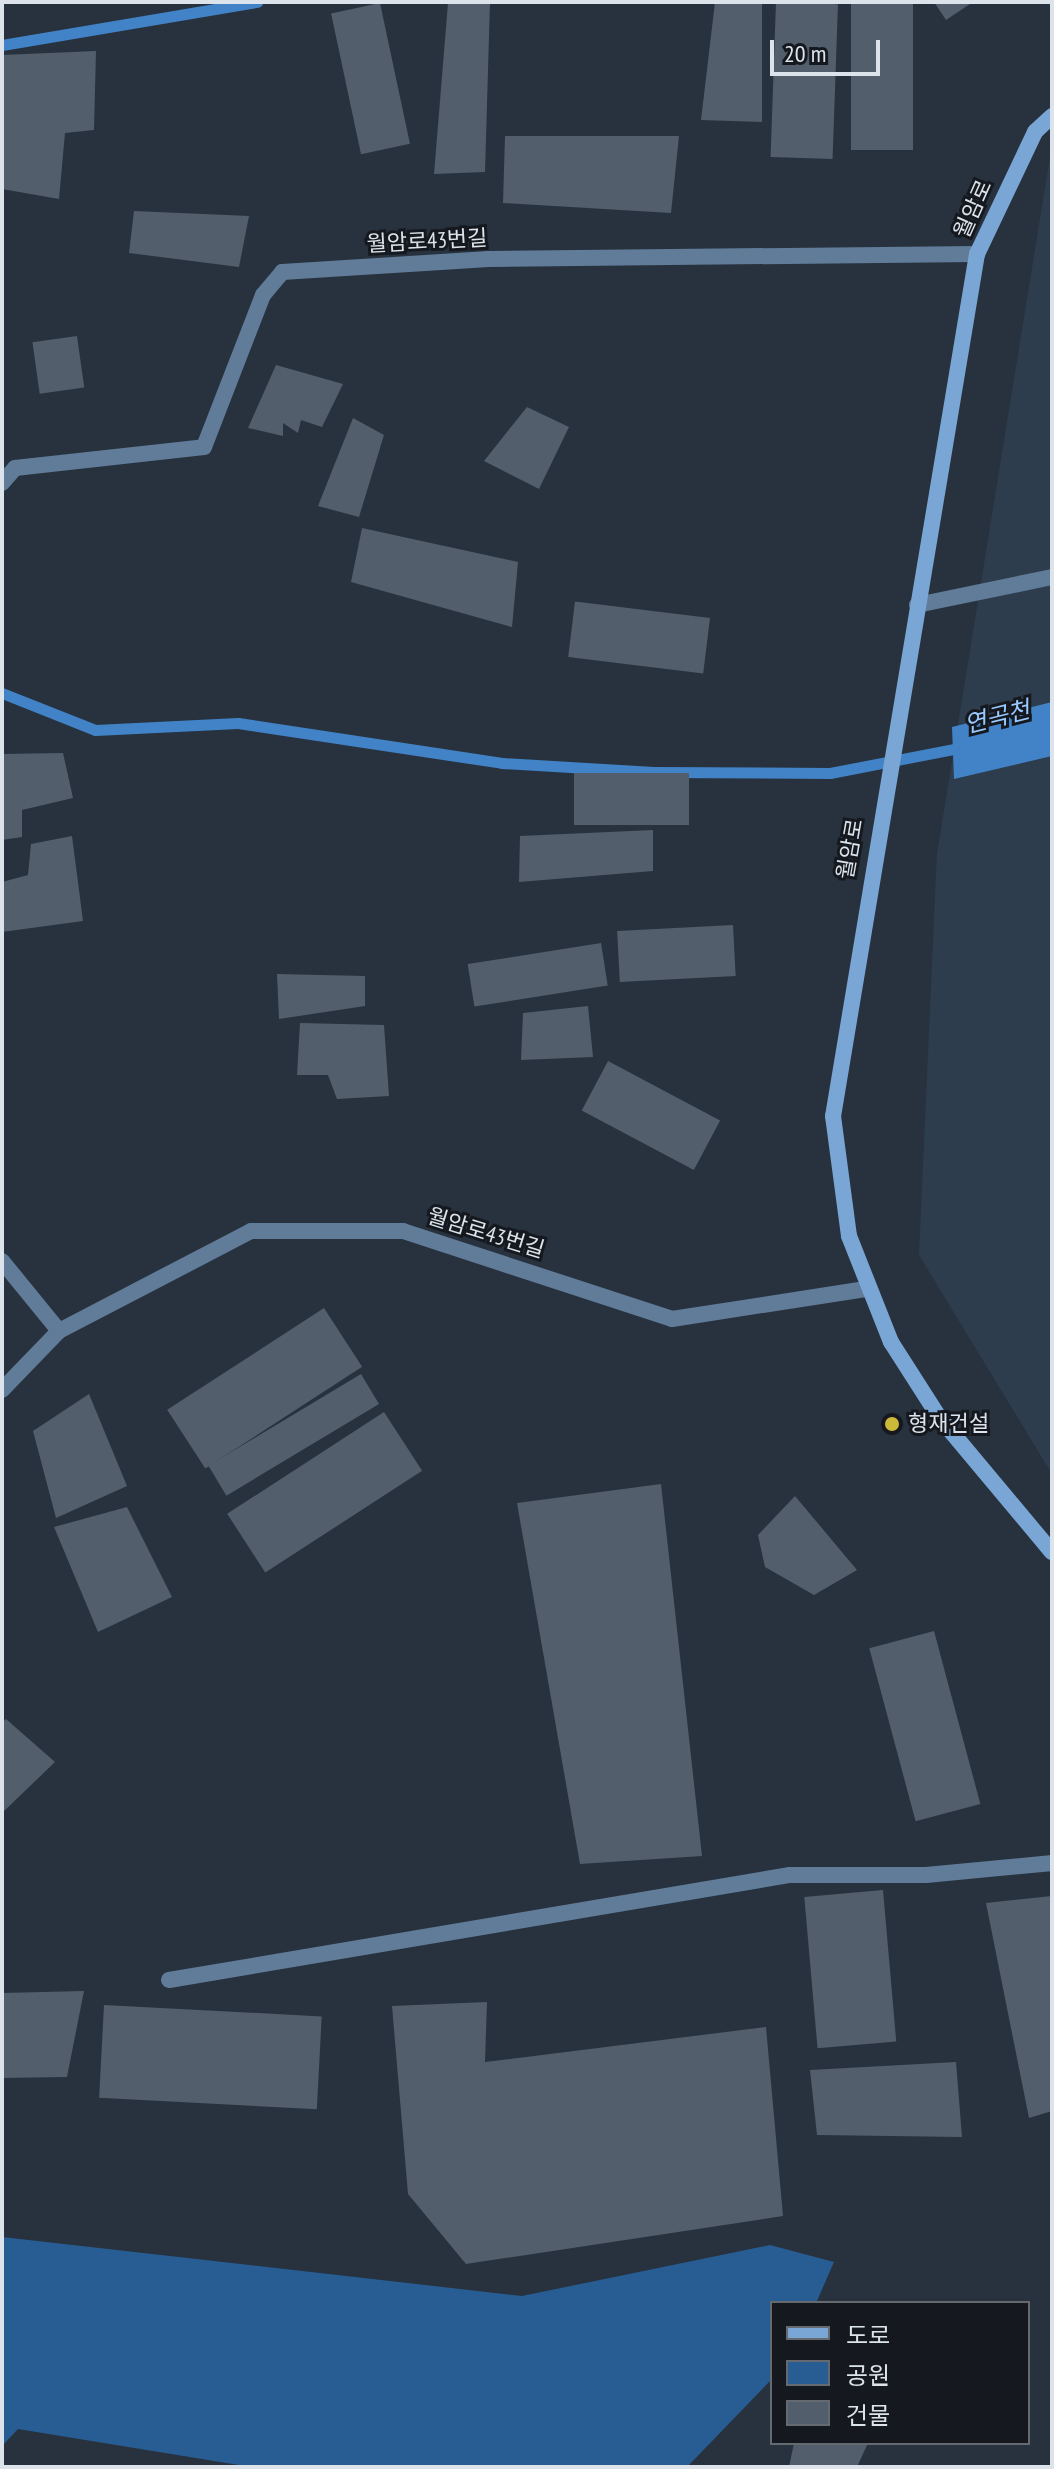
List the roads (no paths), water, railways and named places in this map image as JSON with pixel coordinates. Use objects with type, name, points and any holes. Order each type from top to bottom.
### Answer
[{"type":"street","name":"월암로","points":[[1052,116],[1035,132],[977,254],[875,833],[833,1116],[835,1171],[866,1289],[939,1417],[1052,1552]]},
{"type":"street","name":"월암로43번길","points":[[2,483],[15,468],[204,447],[263,295],[282,272],[489,259],[977,254]]},
{"type":"street","points":[[917,605],[1052,577]]},
{"type":"street","name":"월암로43번길","points":[[2,1390],[59,1331],[251,1231],[403,1231],[672,1319],[866,1289]]},
{"type":"street","points":[[2,1261],[59,1331]]},
{"type":"street","points":[[169,1980],[790,1875],[926,1875],[1052,1863]]},
{"type":"water","name":"연곡천","points":[[1052,702],[1052,756],[954,779],[952,727]]},
{"type":"waterway","points":[[2,45],[257,2]]},
{"type":"waterway","name":"연곡천","points":[[2,693],[95,730],[238,723],[502,763],[654,772],[830,773],[964,747]]},
{"type":"place","name":"형재건설","points":[[892,1424]]}]
